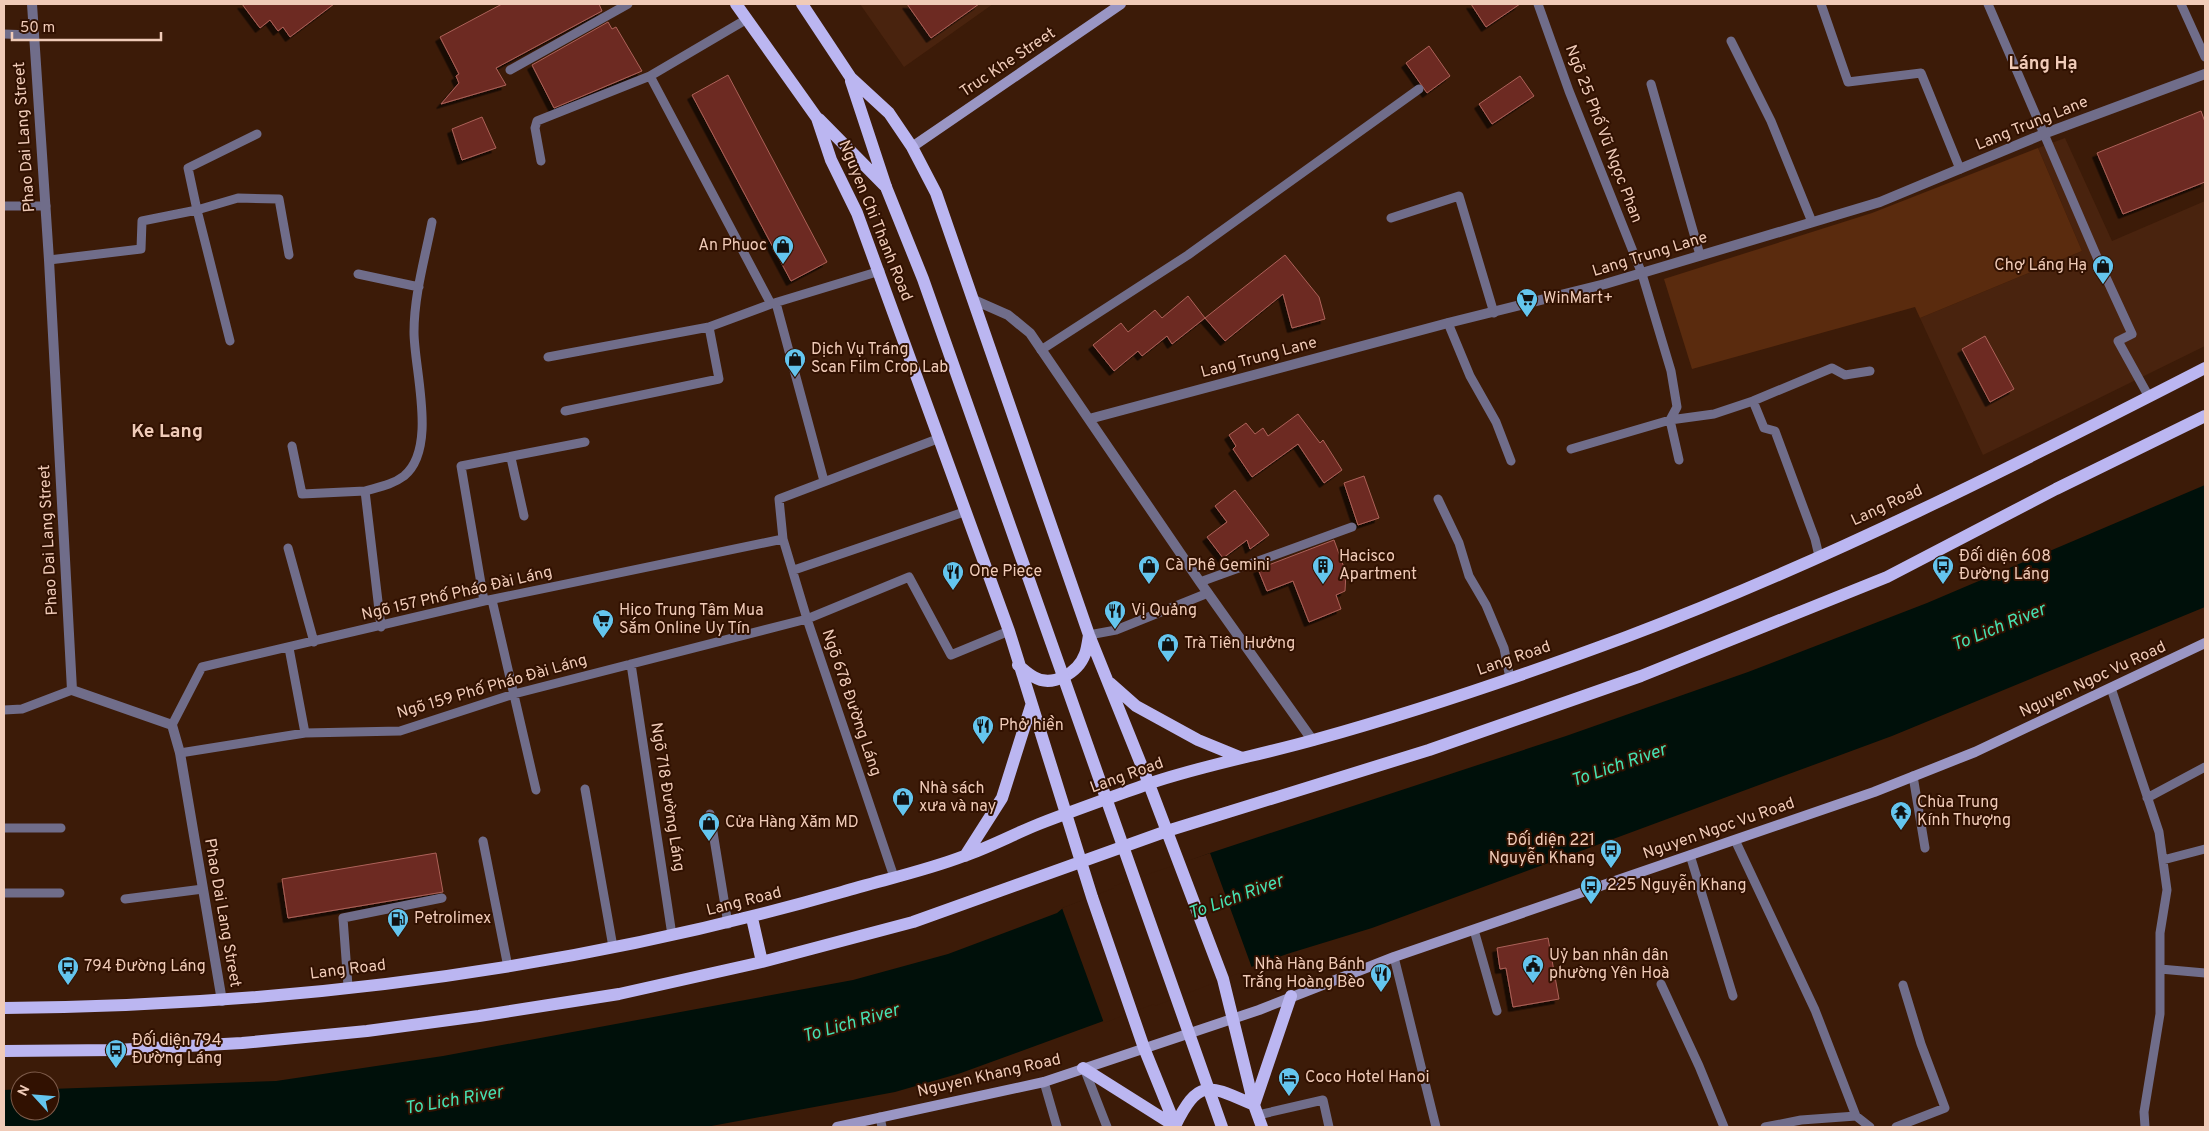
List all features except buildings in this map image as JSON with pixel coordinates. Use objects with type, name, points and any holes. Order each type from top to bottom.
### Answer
[{"type":"main road","name":"Nguyen Chi Thanh Road","points":[[736,4],[817,118],[831,160],[858,213],[940,438],[964,512],[1009,631],[1092,897],[1144,1048],[1175,1127]]},
{"type":"main road","points":[[802,4],[851,78],[889,114],[912,147],[936,193],[1089,635],[1149,784],[1223,979],[1258,1116]]},
{"type":"main road","name":"Truc Khe Street","points":[[912,147],[1121,4]]},
{"type":"main road","points":[[851,78],[886,187],[923,279],[1222,1127]]},
{"type":"main road","points":[[817,118],[886,187]]},
{"type":"main road","name":"Lang Road","points":[[4,1008],[111,1007],[222,1001],[508,967],[728,924],[894,877],[965,856],[1149,784],[1242,758],[1313,741],[1443,702],[1685,614],[1819,556],[2205,368]]},
{"type":"main road","points":[[4,1051],[116,1050],[242,1043],[367,1031],[619,994],[762,962],[913,922],[1167,831],[1429,750],[1641,676],[1887,577],[2056,489],[2205,416]]},
{"type":"main road","points":[[1018,664],[1035,678],[1047,680],[1066,676],[1076,668],[1085,655],[1089,635]]},
{"type":"main road","name":"Nguyen Ngoc Vu Road","points":[[1232,1018],[1259,1010],[1394,957],[1735,840],[1913,776],[1974,752],[2205,643]]},
{"type":"main road","points":[[1107,680],[1136,706],[1198,740],[1242,758]]},
{"type":"main road","points":[[965,856],[1002,798],[1031,706]]},
{"type":"main road","points":[[752,918],[762,962]]},
{"type":"main road","points":[[1258,1116],[1291,996]]},
{"type":"main road","name":"Nguyen Khang Road","points":[[837,1127],[881,1122],[1044,1082],[1232,1018]]},
{"type":"main road","points":[[1083,1068],[1175,1127],[1186,1104],[1201,1091],[1211,1089],[1226,1092],[1258,1116]]},
{"type":"street","name":"Phao Dai Lang Street","points":[[32,4],[32,35],[46,206],[72,690]]},
{"type":"street","name":"Lang Trung Lane","points":[[1089,419],[1448,323],[1494,313],[1642,274],[1880,202],[2046,133],[2205,74]]},
{"type":"street","points":[[974,300],[1008,315],[1030,334],[1200,582],[1313,741]]},
{"type":"street","points":[[72,690],[172,725]]},
{"type":"street","name":"Phao Dai Lang Street","points":[[172,725],[180,753],[222,1001]]},
{"type":"lane","points":[[510,70],[628,4]]},
{"type":"lane","name":"Ngõ 25 Phố Vũ Ngọc Phan","points":[[1538,4],[1569,92],[1642,274],[1671,371],[1677,407],[1670,420]]},
{"type":"lane","points":[[1821,4],[1848,82],[1921,73],[1960,169]]},
{"type":"lane","points":[[1988,4],[2046,133],[2102,271],[2132,334],[2118,341],[2148,397]]},
{"type":"lane","points":[[2180,4],[2205,57]]},
{"type":"lane","points":[[541,161],[536,128],[537,121],[650,76],[747,19]]},
{"type":"lane","points":[[4,34],[32,35]]},
{"type":"lane","points":[[1731,41],[1771,121],[1812,222]]},
{"type":"lane","points":[[650,76],[773,304],[824,481],[940,438]]},
{"type":"lane","points":[[1650,84],[1700,255]]},
{"type":"lane","points":[[1041,350],[1188,255],[1419,89]]},
{"type":"lane","points":[[230,341],[188,168],[257,134]]},
{"type":"lane","points":[[1391,218],[1460,196],[1494,313]]},
{"type":"lane","points":[[49,260],[141,249],[142,220],[197,210],[238,198],[279,198],[289,255]]},
{"type":"lane","points":[[4,206],[46,206]]},
{"type":"lane","points":[[292,446],[302,494],[365,491],[395,481],[411,468],[417,458],[422,404],[414,331],[419,287],[432,222]]},
{"type":"lane","points":[[548,357],[708,327],[773,304],[880,271]]},
{"type":"lane","points":[[358,274],[419,287]]},
{"type":"lane","points":[[1448,323],[1470,376],[1496,422],[1511,461]]},
{"type":"lane","points":[[565,411],[719,378],[708,327]]},
{"type":"lane","points":[[1571,449],[1670,420],[1714,414],[1753,401],[1832,368],[1846,375],[1870,370]]},
{"type":"lane","points":[[1753,401],[1764,428],[1775,431],[1815,539],[1819,556]]},
{"type":"lane","points":[[1670,420],[1679,460]]},
{"type":"lane","points":[[536,790],[514,694],[488,601],[461,466],[511,458],[585,442]]},
{"type":"lane","points":[[511,458],[524,516]]},
{"type":"lane","name":"Ngõ 678 Đường Láng","points":[[824,481],[779,499],[782,539],[794,570],[807,619],[894,877]]},
{"type":"lane","points":[[365,491],[381,627]]},
{"type":"lane","points":[[1438,499],[1459,543],[1469,576],[1486,605],[1504,648],[1510,678]]},
{"type":"lane","points":[[794,570],[964,512]]},
{"type":"lane","points":[[1200,582],[1352,528]]},
{"type":"lane","name":"Ngõ 157 Phố Pháo Đài Láng","points":[[172,725],[202,667],[488,601],[782,539]]},
{"type":"lane","points":[[288,548],[314,642]]},
{"type":"lane","name":"Ngõ 159 Phố Pháo Đài Láng","points":[[180,753],[305,733],[400,731],[514,694],[807,619],[909,577],[951,655],[1009,631]]},
{"type":"lane","points":[[1089,635],[1116,630],[1208,592]]},
{"type":"lane","points":[[289,648],[305,733]]},
{"type":"lane","name":"Ngõ 718 Đường Láng","points":[[631,664],[672,935]]},
{"type":"lane","points":[[2111,688],[2159,832],[2167,890],[2160,934],[2160,1014],[2144,1112],[2145,1127]]},
{"type":"lane","points":[[4,710],[22,709],[72,690]]},
{"type":"lane","points":[[2147,798],[2205,767]]},
{"type":"lane","points":[[1913,776],[1925,848]]},
{"type":"lane","points":[[585,789],[613,947]]},
{"type":"lane","points":[[710,814],[728,924]]},
{"type":"lane","points":[[4,828],[61,828]]},
{"type":"lane","points":[[1735,840],[1815,1010],[1856,1116],[1870,1127]]},
{"type":"lane","points":[[484,841],[508,967]]},
{"type":"lane","points":[[2163,860],[2205,849]]},
{"type":"lane","points":[[1690,855],[1734,996]]},
{"type":"lane","points":[[126,898],[203,889]]},
{"type":"lane","points":[[4,893],[60,894]]},
{"type":"lane","points":[[348,986],[343,918],[442,898]]},
{"type":"lane","points":[[1474,930],[1497,1011]]},
{"type":"lane","points":[[1394,957],[1436,1127]]},
{"type":"lane","points":[[2160,968],[2205,973]]},
{"type":"lane","points":[[1661,984],[1699,1066],[1724,1127]]},
{"type":"lane","points":[[1896,1127],[1945,1108],[1921,1044],[1904,985]]},
{"type":"lane","points":[[1083,1068],[1108,1127]]},
{"type":"lane","points":[[1044,1082],[1057,1127]]},
{"type":"lane","points":[[1258,1116],[1323,1100],[1329,1127]]},
{"type":"lane","points":[[1765,1127],[1801,1120],[1856,1116]]},
{"type":"shaded area","points":[[860,4],[993,4],[904,67]]},
{"type":"shaded area","name":"Chợ Láng Hạ","points":[[2065,138],[2112,241],[2205,201],[2205,346],[1983,455],[1920,318],[2082,251],[2038,148]]},
{"type":"shaded area","points":[[2038,148],[2082,251],[1920,318],[1915,307],[1692,369],[1664,279],[1872,213]]},
{"type":"water","name":"To Lich River","points":[[2205,485],[2205,607],[1892,736],[1372,928],[1287,954],[961,1073],[895,1092],[706,1127],[4,1127],[4,1090],[10,1090],[10,1121],[60,1121],[60,1089],[276,1081],[443,1056],[853,980],[948,954],[1057,913],[1063,908],[1210,853],[1566,736],[1748,672],[1927,603]]},
{"type":"pier","points":[[1210,853],[1252,968],[1155,1006],[1154,1004],[1104,1023],[1062,908],[1114,888],[1114,886]]},
{"type":"place","name":"An Phuoc","points":[[783,265]]},
{"type":"place","name":"Chợ Láng Hạ","points":[[2103,285]]},
{"type":"place","name":"WinMart+","points":[[1527,318]]},
{"type":"place","name":"Dịch Vụ Tráng Scan Film Crop Lab","points":[[795,378]]},
{"type":"place","name":"Cà Phê Gemini","points":[[1149,585]]},
{"type":"place","name":"Hacisco Apartment","points":[[1323,585]]},
{"type":"place","name":"Đối diện 608 Đường Láng","points":[[1943,585]]},
{"type":"place","name":"One Piece","points":[[953,591]]},
{"type":"place","name":"Vị Quảng","points":[[1115,630]]},
{"type":"place","name":"Hico Trung Tâm Mua Sắm Online Uy Tín","points":[[603,639]]},
{"type":"place","name":"Trà Tiên Hưởng","points":[[1168,663]]},
{"type":"place","name":"Phở hiền","points":[[983,745]]},
{"type":"place","name":"Nhà sách xưa và nay","points":[[903,817]]},
{"type":"place","name":"Chùa Trung Kính Thượng","points":[[1901,831]]},
{"type":"place","name":"Cửa Hàng Xăm MD","points":[[709,842]]},
{"type":"place","name":"Đối diện 221 Nguyễn Khang","points":[[1611,869]]},
{"type":"place","name":"225 Nguyễn Khang","points":[[1591,905]]},
{"type":"place","name":"Petrolimex","points":[[398,938]]},
{"type":"place","name":"Uỷ ban nhân dân phường Yên Hoà","points":[[1533,984]]},
{"type":"place","name":"794 Đường Láng","points":[[68,986]]},
{"type":"place","name":"Nhà Hàng Bánh Trắng Hoàng Bèo","points":[[1381,993]]},
{"type":"place","name":"Đối diện 794 Đường Láng","points":[[116,1069]]},
{"type":"place","name":"Coco Hotel Hanoi","points":[[1289,1097]]},
{"type":"district","name":"Láng Hạ","points":[[2043,64]]},
{"type":"district","name":"Ke Lang","points":[[167,432]]}]
